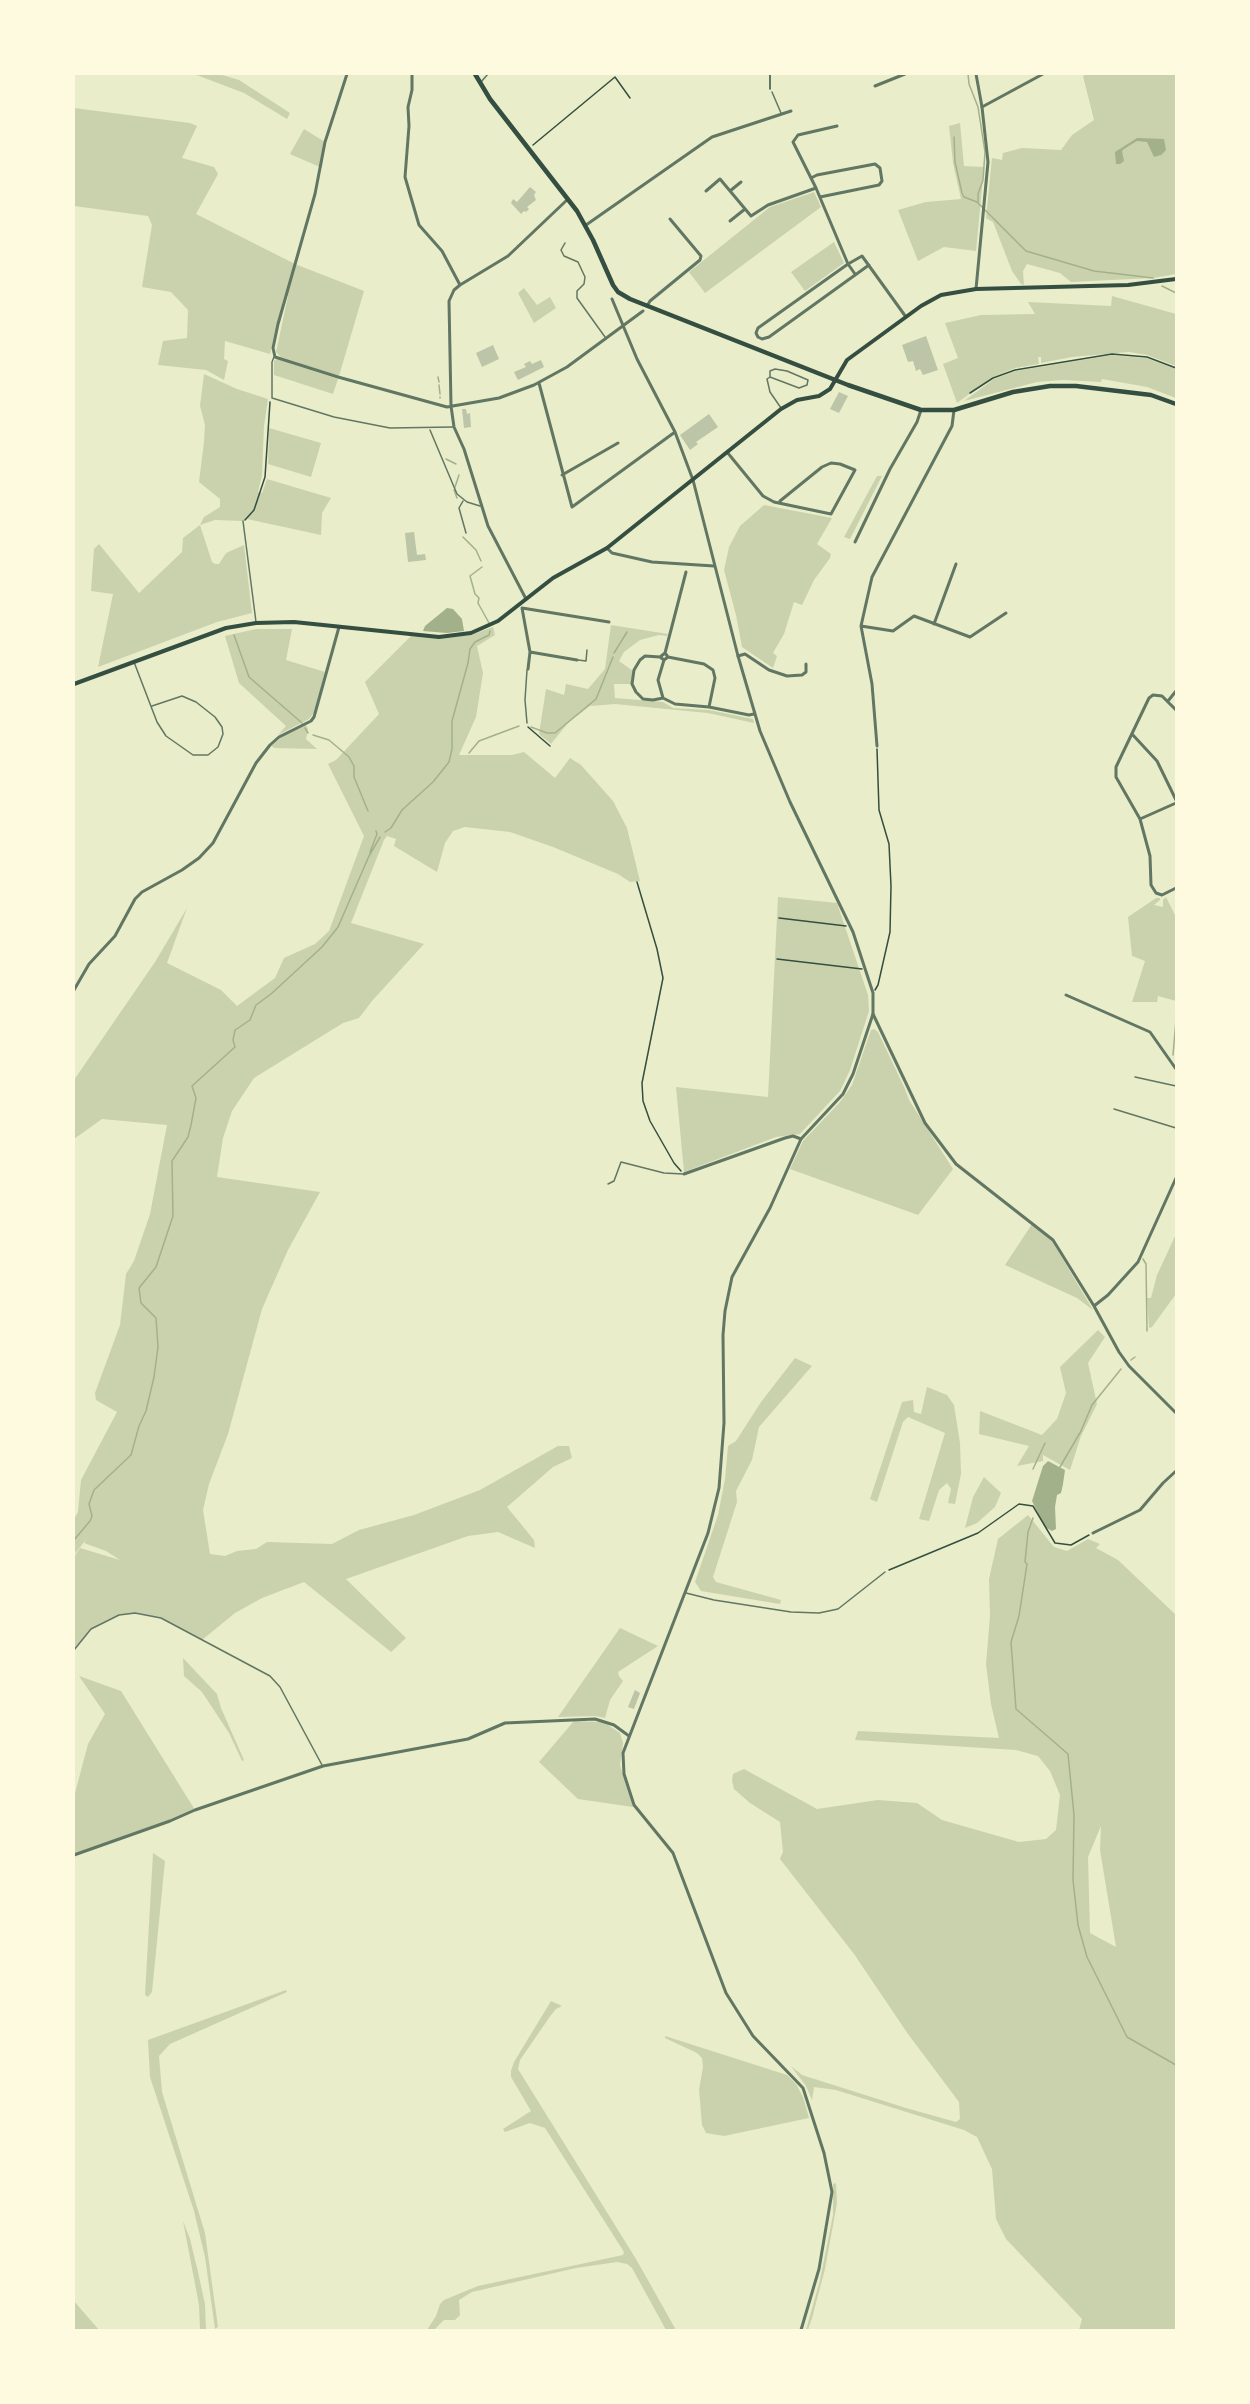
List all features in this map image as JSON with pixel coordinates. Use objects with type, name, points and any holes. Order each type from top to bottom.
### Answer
[{"type":"main road","points":[[475,74],[586,225],[612,285],[625,297],[645,309],[921,410],[954,410],[1013,392],[1050,386],[1076,386],[1151,395],[1176,404]]},
{"type":"main road","points":[[74,684],[226,628],[256,623],[294,622],[439,637],[471,633],[498,621],[521,606],[526,599],[553,578],[608,548],[781,409],[797,400],[819,396],[830,389],[847,360],[906,317],[941,295],[976,289],[1128,285],[1176,279]]},
{"type":"street","points":[[347,74],[325,142],[315,194],[278,324],[273,348],[275,357],[338,377],[451,406],[499,398],[539,383],[564,369],[645,309],[650,301],[700,260],[701,256],[670,219]]},
{"type":"street","points":[[412,74],[405,177],[419,225],[442,251],[460,285]]},
{"type":"street","points":[[875,86],[905,74]]},
{"type":"street","points":[[976,74],[988,162],[976,289]]},
{"type":"street","points":[[982,107],[1043,74]]},
{"type":"street","points":[[586,225],[712,136],[791,111]]},
{"type":"street","points":[[837,126],[798,135],[793,142],[816,188],[848,264],[855,274]]},
{"type":"street","points":[[811,178],[875,164],[880,168],[882,181],[879,186],[820,197]]},
{"type":"street","points":[[706,191],[720,179],[751,216],[768,205],[816,188]]},
{"type":"street","points":[[730,191],[741,182]]},
{"type":"street","points":[[526,599],[494,539],[464,449],[453,427],[448,310],[451,295],[460,285],[508,256],[568,199]]},
{"type":"street","points":[[729,221],[745,209]]},
{"type":"street","points":[[869,265],[769,337],[762,339],[758,337],[756,333],[758,328],[860,256],[869,265],[906,317]]},
{"type":"street","points":[[612,299],[622,327],[675,432],[693,480],[754,714],[790,802],[853,932],[873,993],[873,1014],[853,1074],[843,1094],[801,1139],[770,1208],[732,1277],[723,1335],[724,1423],[721,1472],[708,1533],[622,1754],[627,1788],[634,1805],[673,1854],[698,1915],[721,1983],[753,2036],[803,2088],[824,2154],[832,2192],[819,2269],[801,2331]]},
{"type":"street","points":[[539,383],[572,507],[675,432]]},
{"type":"street","points":[[855,542],[921,410]]},
{"type":"street","points":[[878,747],[872,684],[861,626],[872,577],[952,426],[954,410]]},
{"type":"street","points":[[562,475],[618,443]]},
{"type":"street","points":[[726,451],[763,496],[774,502],[780,501],[831,514],[855,470],[831,463],[822,467],[780,501]]},
{"type":"street","points":[[608,548],[612,553],[652,562],[714,566]]},
{"type":"street","points":[[934,624],[956,564]]},
{"type":"street","points":[[663,698],[658,680],[662,658],[686,572]]},
{"type":"street","points":[[528,669],[530,652],[521,606],[609,622]]},
{"type":"street","points":[[861,626],[893,631],[914,616],[970,637],[1006,613]]},
{"type":"street","points":[[74,990],[89,964],[115,936],[135,899],[142,892],[191,864],[213,843],[256,763],[270,745],[279,737],[314,717],[339,627]]},
{"type":"street","points":[[530,652],[577,660]]},
{"type":"street","points":[[665,653],[668,657]]},
{"type":"street","points":[[738,656],[745,654],[769,670],[787,676],[802,675],[806,672],[806,664]]},
{"type":"street","points":[[709,707],[715,678],[713,670],[704,664],[668,657],[645,656],[634,670],[632,684],[643,699],[663,698],[675,704],[754,714]]},
{"type":"street","points":[[1168,701],[1176,692]]},
{"type":"street","points":[[1176,710],[1158,695],[1149,698],[1116,767],[1116,777],[1140,819],[1150,856],[1151,885],[1158,895],[1176,888]]},
{"type":"street","points":[[1132,734],[1157,761],[1176,801],[1140,819]]},
{"type":"street","points":[[1066,995],[1150,1032],[1176,1069]]},
{"type":"street","points":[[873,1014],[925,1123],[956,1164],[1053,1240],[1129,1366],[1176,1413]]},
{"type":"street","points":[[684,1174],[785,1138],[793,1136],[801,1139]]},
{"type":"street","points":[[1094,1306],[1108,1295],[1138,1262],[1176,1178]]},
{"type":"street","points":[[1093,1533],[1140,1510],[1176,1471]]},
{"type":"street","points":[[74,1855],[323,1766],[468,1739],[505,1723],[595,1719],[606,1721],[629,1736]]},
{"type":"lane","points":[[480,83],[488,74]]},
{"type":"lane","points":[[772,92],[782,114]]},
{"type":"lane","points":[[565,243],[561,250],[564,256],[578,262],[585,277],[584,284],[577,291],[577,298],[606,338]]},
{"type":"lane","points":[[275,357],[272,362],[272,398],[334,417],[390,428],[453,427]]},
{"type":"lane","points":[[770,377],[799,388],[807,385],[805,377],[775,369],[770,371],[770,377],[766,379],[770,392],[781,409]]},
{"type":"lane","points":[[430,429],[457,494],[464,500],[482,506]]},
{"type":"lane","points":[[464,500],[459,508],[466,533]]},
{"type":"lane","points":[[243,521],[256,623]]},
{"type":"lane","points":[[577,660],[586,661],[587,650]]},
{"type":"lane","points":[[134,662],[161,731],[186,752],[203,756],[218,747],[223,734],[222,727],[215,717],[196,702],[182,696],[152,706]]},
{"type":"lane","points":[[527,723],[525,700],[528,669]]},
{"type":"lane","points":[[1136,1077],[1176,1086]]},
{"type":"lane","points":[[1114,1109],[1176,1128]]},
{"type":"lane","points":[[608,1184],[614,1180],[621,1162],[664,1173],[684,1174]]},
{"type":"lane","points":[[686,1593],[714,1600],[819,1613],[838,1609],[885,1572]]},
{"type":"lane","points":[[74,1650],[91,1629],[119,1615],[135,1613],[161,1618],[270,1676],[280,1687],[323,1766]]},
{"type":"path","points":[[770,74],[769,83],[772,92]]},
{"type":"path","points":[[533,146],[615,77],[630,98]]},
{"type":"path","points":[[970,393],[993,378],[1015,370],[1112,354],[1147,357],[1176,368]]},
{"type":"path","points":[[247,519],[254,510],[266,477],[268,416],[272,398]]},
{"type":"path","points":[[527,723],[532,732],[550,746]]},
{"type":"path","points":[[873,993],[878,985],[890,932],[889,844],[879,810],[878,747]]},
{"type":"path","points":[[637,882],[663,978],[642,1083],[643,1101],[650,1121],[674,1163],[684,1174]]},
{"type":"path","points":[[779,918],[844,926]]},
{"type":"path","points":[[777,959],[862,969]]},
{"type":"path","points":[[885,1572],[978,1533],[1019,1504],[1033,1506],[1055,1543],[1071,1545],[1093,1533]]},
{"type":"shaded area","points":[[194,74],[219,74],[239,80],[290,113],[287,119],[244,93]]},
{"type":"shaded area","points":[[1087,74],[1176,74],[1176,274],[1153,278],[1071,282],[1060,273],[1027,264],[1023,271],[1024,285],[1012,271],[993,222],[986,218],[992,158],[1002,160],[1003,153],[1022,148],[1061,150],[1072,135],[1094,120],[1083,76]]},
{"type":"shaded area","points":[[74,108],[190,123],[197,126],[182,158],[214,167],[218,174],[196,214],[295,264],[364,291],[339,376],[281,357],[276,352],[288,296],[285,294],[270,354],[225,341],[224,359],[228,361],[224,380],[206,370],[158,365],[163,341],[187,338],[188,310],[171,292],[142,287],[152,225],[148,216],[74,206]]},
{"type":"shaded area","points":[[960,123],[964,166],[984,167],[976,251],[944,247],[918,261],[898,210],[926,202],[961,199],[953,163],[949,126]]},
{"type":"shaded area","points":[[304,129],[325,142],[322,168],[290,154]]},
{"type":"shaded area","points":[[1137,138],[1164,139],[1166,150],[1154,157],[1147,142],[1137,141],[1122,151],[1124,161],[1116,164],[1115,152]]},
{"type":"shaded area","points":[[814,192],[821,207],[705,293],[689,272],[770,207]]},
{"type":"shaded area","points":[[834,242],[844,263],[805,291],[791,272]]},
{"type":"shaded area","points":[[524,288],[537,305],[550,297],[556,308],[534,323],[518,293]]},
{"type":"shaded area","points":[[1112,296],[1176,314],[1176,366],[1147,355],[1129,352],[1072,357],[1041,363],[1041,357],[1038,357],[1039,364],[1015,368],[993,377],[957,403],[943,364],[958,358],[945,323],[981,315],[1035,314],[1028,302],[1111,306]]},
{"type":"shaded area","points":[[1112,355],[1146,358],[1176,369],[1176,398],[1147,387],[1102,379],[1101,382],[1063,380],[1037,382],[964,401],[994,379],[1016,371]]},
{"type":"shaded area","points":[[277,359],[338,379],[333,394],[274,375],[274,361]]},
{"type":"shaded area","points":[[204,374],[237,389],[268,399],[264,426],[262,475],[258,492],[262,493],[267,479],[331,498],[322,513],[321,535],[247,519],[243,521],[215,520],[200,525],[204,517],[220,507],[220,499],[199,482],[205,425],[200,406]]},
{"type":"shaded area","points":[[269,428],[321,443],[311,477],[268,464]]},
{"type":"shaded area","points":[[877,476],[882,476],[850,539],[844,537]]},
{"type":"shaded area","points":[[764,505],[832,518],[817,544],[831,554],[830,558],[814,580],[802,605],[794,602],[784,634],[773,653],[777,656],[773,668],[742,647],[724,570],[729,547],[740,526]]},
{"type":"shaded area","points":[[200,525],[212,562],[215,564],[219,564],[226,553],[244,545],[252,613],[217,622],[98,667],[113,594],[91,591],[94,549],[99,544],[139,593],[182,552],[183,538]]},
{"type":"shaded area","points":[[447,608],[453,609],[462,619],[464,631],[447,633],[423,631],[425,626]]},
{"type":"shaded area","points":[[611,625],[668,634],[640,640],[624,652],[619,661],[633,671],[631,684],[614,684],[615,698],[663,702],[673,708],[709,710],[753,719],[754,723],[708,713],[615,704],[590,706],[568,723],[551,744],[539,734],[546,689],[564,695],[566,684],[588,689],[605,669]]},
{"type":"shaded area","points":[[493,627],[495,635],[477,646],[483,673],[476,717],[459,755],[512,755],[524,752],[555,778],[570,758],[581,765],[613,801],[627,828],[640,881],[630,882],[618,874],[510,832],[465,827],[453,831],[445,843],[437,872],[394,846],[396,839],[387,836],[384,840],[351,923],[424,944],[359,1018],[343,1023],[254,1078],[232,1111],[223,1138],[217,1177],[320,1192],[288,1250],[262,1309],[228,1434],[209,1484],[203,1510],[210,1554],[225,1556],[237,1551],[256,1549],[267,1542],[332,1544],[359,1530],[414,1515],[480,1490],[558,1446],[569,1446],[572,1458],[553,1467],[507,1507],[534,1540],[535,1548],[498,1532],[468,1536],[346,1579],[406,1638],[391,1652],[304,1582],[262,1598],[235,1613],[202,1640],[161,1618],[135,1613],[119,1615],[91,1629],[74,1650],[74,1557],[80,1548],[120,1560],[106,1551],[84,1543],[88,1537],[74,1555],[74,1519],[78,1512],[81,1480],[117,1412],[96,1400],[95,1393],[120,1325],[126,1274],[134,1261],[150,1214],[167,1125],[102,1119],[74,1139],[74,1080],[155,962],[187,908],[167,963],[221,990],[237,1006],[275,978],[284,958],[315,944],[329,931],[364,836],[328,764],[336,760],[379,714],[365,682],[412,635],[439,637],[471,635]]},
{"type":"shaded area","points":[[256,629],[292,629],[286,660],[325,672],[315,711],[309,719],[278,735],[286,726],[239,683],[225,636]]},
{"type":"shaded area","points":[[306,725],[308,729],[306,739],[317,749],[271,746],[283,736]]},
{"type":"shaded area","points":[[778,897],[837,903],[868,995],[869,1011],[850,1070],[840,1091],[800,1134],[776,1137],[684,1172],[676,1087],[768,1097]]},
{"type":"shaded area","points":[[1166,897],[1176,917],[1176,1001],[1158,996],[1157,1002],[1132,1002],[1145,961],[1132,956],[1128,917],[1156,898],[1160,900],[1154,905],[1163,907],[1163,900]]},
{"type":"shaded area","points":[[871,1030],[878,1032],[909,1100],[953,1169],[918,1215],[790,1169],[803,1141],[840,1102],[852,1085]]},
{"type":"shaded area","points":[[1032,1224],[1052,1241],[1093,1310],[1077,1298],[1005,1265]]},
{"type":"shaded area","points":[[1176,1234],[1176,1294],[1149,1328],[1147,1298],[1151,1298],[1157,1275]]},
{"type":"shaded area","points":[[1098,1330],[1105,1337],[1088,1363],[1097,1404],[1081,1436],[1070,1470],[1043,1455],[1043,1461],[1017,1466],[1029,1446],[979,1434],[980,1411],[1042,1435],[1057,1419],[1066,1393],[1060,1367]]},
{"type":"shaded area","points":[[795,1358],[812,1366],[759,1427],[752,1460],[736,1491],[737,1502],[713,1577],[716,1582],[781,1600],[780,1604],[701,1591],[695,1582],[718,1515],[728,1446],[736,1441],[761,1402]]},
{"type":"shaded area","points":[[927,1387],[947,1395],[954,1405],[960,1443],[961,1474],[955,1504],[948,1503],[951,1489],[947,1483],[939,1490],[929,1521],[919,1519],[945,1433],[908,1417],[903,1422],[877,1502],[870,1499],[902,1402],[913,1400],[914,1412],[921,1414]]},
{"type":"shaded area","points":[[1048,1461],[1065,1470],[1061,1493],[1057,1495],[1055,1507],[1056,1529],[1052,1531],[1045,1527],[1032,1501],[1043,1466]]},
{"type":"shaded area","points":[[984,1477],[1001,1493],[995,1507],[977,1523],[965,1528],[973,1497]]},
{"type":"shaded area","points":[[1028,1515],[1054,1547],[1067,1551],[1088,1539],[1100,1544],[1096,1548],[1118,1560],[1176,1615],[1176,2330],[1079,2330],[1082,2319],[1006,2239],[996,2219],[992,2169],[977,2137],[964,2130],[836,2090],[814,2087],[812,2100],[806,2086],[791,2066],[802,2075],[906,2108],[956,2122],[960,2119],[959,2102],[908,2034],[854,1954],[780,1859],[783,1852],[780,1822],[750,1803],[734,1789],[732,1780],[733,1774],[744,1769],[817,1809],[878,1800],[917,1803],[942,1820],[1019,1842],[1046,1839],[1056,1830],[1060,1795],[1050,1771],[1038,1756],[1016,1750],[855,1740],[858,1731],[999,1738],[991,1704],[986,1664],[990,1616],[989,1579],[998,1539]],"holes":[[[1101,1826],[1100,1850],[1116,1947],[1090,1933],[1088,1857]]]},
{"type":"shaded area","points":[[620,1628],[658,1646],[618,1672],[623,1681],[610,1700],[605,1718],[558,1717]]},
{"type":"shaded area","points":[[183,1658],[217,1694],[244,1760],[242,1761],[229,1733],[202,1692],[184,1676]]},
{"type":"shaded area","points":[[79,1676],[121,1691],[195,1810],[74,1855],[74,1797],[88,1744],[105,1714]]},
{"type":"shaded area","points":[[574,1721],[600,1722],[620,1733],[623,1743],[620,1765],[633,1807],[578,1799],[539,1762]]},
{"type":"shaded area","points":[[153,1853],[165,1861],[152,1992],[148,1997],[145,1995]]},
{"type":"shaded area","points":[[286,1990],[287,1992],[170,2044],[159,2056],[162,2092],[205,2233],[218,2327],[215,2329],[205,2257],[194,2211],[150,2077],[148,2040]]},
{"type":"shaded area","points":[[551,2001],[562,2006],[551,2015],[520,2060],[518,2069],[636,2259],[676,2330],[666,2330],[632,2268],[627,2264],[617,2262],[576,2268],[472,2292],[459,2300],[460,2315],[455,2320],[444,2320],[434,2330],[427,2330],[444,2300],[478,2286],[623,2255],[624,2252],[545,2128],[530,2123],[505,2132],[503,2129],[531,2111],[511,2077],[511,2071],[514,2062]]},
{"type":"shaded area","points":[[665,2036],[787,2075],[796,2084],[803,2097],[809,2118],[724,2136],[706,2133],[702,2125],[699,2090],[703,2067],[702,2058]]},
{"type":"shaded area","points":[[836,2183],[837,2203],[825,2269],[812,2318],[806,2330],[820,2280],[833,2215],[833,2184]]},
{"type":"shaded area","points":[[183,2221],[190,2239],[205,2304],[206,2330],[200,2330],[199,2305]]},
{"type":"shaded area","points":[[74,2301],[86,2315],[99,2330],[74,2330]]},
{"type":"building","points":[[530,187],[536,192],[534,195],[536,200],[527,207],[529,209],[526,212],[521,214],[511,203],[513,199],[517,202]]},
{"type":"building","points":[[926,336],[938,370],[923,375],[920,369],[916,371],[913,361],[908,362],[902,345]]},
{"type":"building","points":[[493,345],[499,359],[482,367],[476,353]]},
{"type":"building","points":[[541,360],[544,367],[518,380],[514,372],[526,367],[524,364],[530,361],[532,364]]},
{"type":"building","points":[[839,392],[848,396],[839,413],[830,409]]},
{"type":"building","points":[[462,409],[466,409],[467,414],[470,413],[471,427],[464,428]]},
{"type":"building","points":[[709,414],[718,427],[696,442],[698,444],[690,450],[680,435]]},
{"type":"building","points":[[414,532],[417,555],[425,554],[426,560],[408,562],[405,533]]},
{"type":"building","points":[[635,1690],[640,1693],[634,1709],[628,1707]]},
{"type":"waterway","points":[[968,74],[969,84],[978,107],[985,152],[983,180],[978,202]]},
{"type":"waterway","points":[[954,137],[955,162],[964,197],[977,202],[1026,251],[1094,271],[1153,278]]},
{"type":"waterway","points":[[1162,286],[1176,293]]},
{"type":"waterway","points":[[438,377],[439,382]]},
{"type":"waterway","points":[[439,385],[440,394]]},
{"type":"waterway","points":[[446,459],[456,464]]},
{"type":"waterway","points":[[455,487],[459,475]]},
{"type":"waterway","points":[[454,490],[457,498]]},
{"type":"waterway","points":[[463,537],[476,550],[481,561]]},
{"type":"waterway","points":[[482,567],[470,576],[475,594],[479,598],[478,603],[489,623]]},
{"type":"waterway","points":[[385,832],[391,828],[402,810],[433,782],[449,762],[452,749],[452,721],[470,649],[475,642],[489,635],[490,631]]},
{"type":"waterway","points":[[614,653],[627,632]]},
{"type":"waterway","points":[[234,635],[249,677],[302,723]]},
{"type":"waterway","points":[[531,727],[547,733],[555,733],[596,699],[613,657]]},
{"type":"waterway","points":[[469,753],[479,741],[519,726]]},
{"type":"waterway","points":[[305,728],[308,733]]},
{"type":"waterway","points":[[313,735],[329,740],[349,757],[354,766],[354,777],[368,811]]},
{"type":"waterway","points":[[370,852],[376,831]]},
{"type":"waterway","points":[[74,1540],[90,1521],[92,1516],[89,1504],[94,1490],[131,1455],[146,1411],[158,1347],[156,1318],[141,1303],[139,1288],[156,1267],[173,1216],[172,1161],[188,1137],[196,1098],[192,1086],[235,1047],[233,1040],[235,1030],[250,1020],[256,1005],[322,947],[338,927],[369,856],[380,837]]},
{"type":"waterway","points":[[1173,1055],[1176,1020]]},
{"type":"waterway","points":[[1143,1259],[1146,1264],[1147,1331]]},
{"type":"waterway","points":[[1131,1360],[1135,1357]]},
{"type":"waterway","points":[[1060,1467],[1081,1431],[1092,1405],[1121,1369]]},
{"type":"waterway","points":[[1033,1469],[1045,1443]]},
{"type":"waterway","points":[[1033,1518],[1028,1532],[1025,1562],[1027,1564],[1019,1616],[1011,1642],[1016,1709],[1068,1754],[1074,1815],[1073,1880],[1078,1925],[1087,1957],[1127,2037],[1176,2065]]}]
